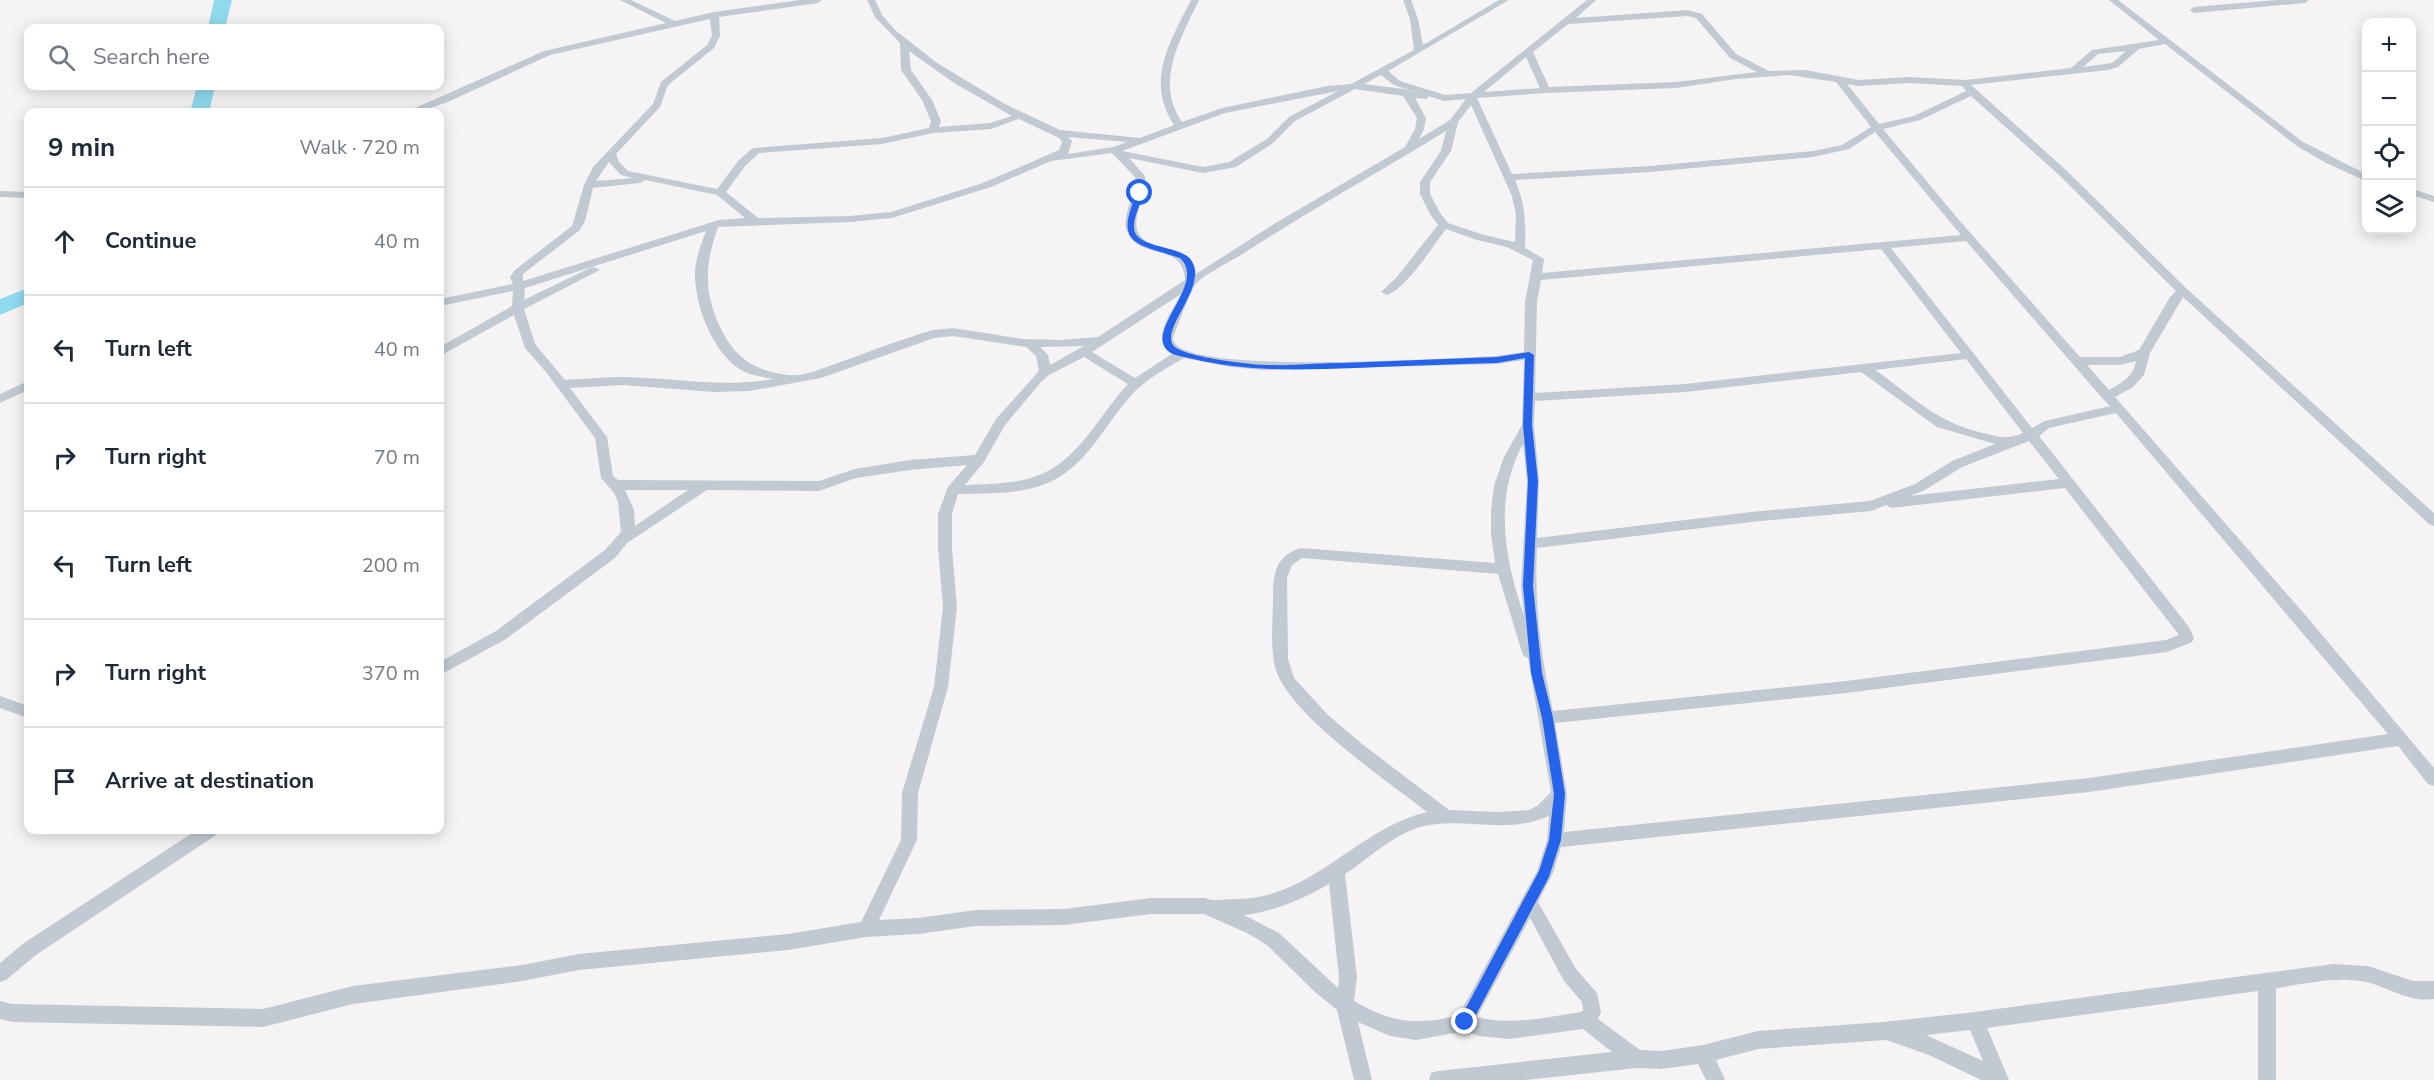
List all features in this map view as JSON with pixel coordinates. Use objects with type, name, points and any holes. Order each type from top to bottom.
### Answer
[{"type":"street","points":[[624,0],[673,23]]},
{"type":"street","points":[[422,108],[445,100],[548,52],[714,15],[818,0]]},
{"type":"street","points":[[871,0],[873,12],[904,41],[959,83],[1020,116],[1058,133],[1144,141]]},
{"type":"street","points":[[1179,126],[1168,109],[1164,81],[1172,51],[1195,0]]},
{"type":"street","points":[[1407,0],[1414,19],[1419,51]]},
{"type":"street","points":[[1116,152],[1203,170],[1232,165],[1270,141],[1292,119],[1419,51],[1505,0]]},
{"type":"street","points":[[2113,0],[2301,144],[2362,176]]},
{"type":"street","points":[[2194,10],[2306,0]]},
{"type":"street","points":[[866,929],[909,840],[910,793],[941,687],[951,607],[945,548],[945,514],[953,490],[979,459],[1000,422],[1045,372],[1084,352],[1278,226],[1453,122],[1472,97],[1591,1],[1618,15]]},
{"type":"street","points":[[1567,21],[1618,15],[1674,13],[1699,16],[1732,56],[1770,73]]},
{"type":"street","points":[[625,539],[629,520],[628,508],[617,485],[607,477],[602,437],[529,345],[518,308],[519,286],[516,277],[519,272],[576,228],[589,186],[597,169],[657,105],[664,84],[711,46],[716,36],[714,15]]},
{"type":"street","points":[[904,41],[906,70],[927,99],[936,121],[933,130]]},
{"type":"street","points":[[2072,72],[2095,52],[2167,41]]},
{"type":"street","points":[[1050,160],[1116,152],[1222,111],[1327,89],[1356,86],[1407,96],[1472,97],[1546,90],[1676,85],[1770,73],[1805,73],[1859,83],[1910,80],[1969,88],[2115,65],[2136,47]]},
{"type":"street","points":[[1528,51],[1546,90]]},
{"type":"street","points":[[1732,56],[1736,76]]},
{"type":"street","points":[[1381,70],[1397,83],[1422,113],[1423,123],[1405,152]]},
{"type":"street","points":[[1839,79],[1875,128],[1967,238],[2077,360],[2434,779]]},
{"type":"street","points":[[1397,83],[1444,98]]},
{"type":"street","points":[[1509,177],[1650,170],[1813,154],[1845,147],[1875,128],[1917,118],[1969,88]]},
{"type":"street","points":[[1969,88],[2062,172],[2183,291],[2434,521]]},
{"type":"street","points":[[1472,97],[1517,196],[1521,215],[1521,249]]},
{"type":"street","points":[[720,193],[738,172],[747,155],[758,150],[882,141],[933,130],[991,126],[1020,116]]},
{"type":"street","points":[[1453,122],[1446,151],[1425,182],[1425,194],[1435,214],[1444,225],[1481,238],[1504,242],[1539,259],[1531,302],[1528,397],[1533,481],[1528,586],[1536,673]]},
{"type":"street","points":[[444,301],[519,286],[734,221],[858,219],[892,215],[987,185],[1050,160],[1065,152],[1068,144],[1058,133]]},
{"type":"street","points":[[611,152],[615,165],[625,173],[720,193],[755,221]]},
{"type":"street","points":[[1116,152],[1140,176],[1140,193],[1130,227],[1133,236],[1143,243],[1183,257],[1188,262],[1191,282],[1169,329],[1167,342],[1170,348],[1182,354],[1226,364],[1269,368],[1497,360],[1529,355]]},
{"type":"street","points":[[589,186],[651,178]]},
{"type":"street","points":[[2416,193],[2434,199]]},
{"type":"street","points":[[0,194],[24,195]]},
{"type":"street","points":[[1387,292],[1415,262],[1444,225]]},
{"type":"street","points":[[713,226],[704,251],[701,272],[705,299],[719,338],[738,362],[748,368],[769,372],[789,380]]},
{"type":"street","points":[[1536,277],[1967,238]]},
{"type":"street","points":[[1547,718],[1846,687],[2167,646],[2185,640],[2187,635],[2184,631],[1883,245]]},
{"type":"street","points":[[444,350],[518,308],[577,280],[617,257]]},
{"type":"street","points":[[2107,396],[2129,384],[2140,372],[2144,353],[2176,297],[2183,291]]},
{"type":"street","points":[[562,384],[624,381],[714,388],[749,387],[817,375],[943,332],[1062,344],[1102,340]]},
{"type":"street","points":[[1025,342],[1040,351],[1045,372]]},
{"type":"street","points":[[1084,352],[1136,384]]},
{"type":"street","points":[[2077,360],[2135,359],[2144,353]]},
{"type":"street","points":[[953,490],[1013,486],[1048,477],[1071,461],[1136,384],[1182,354]]},
{"type":"street","points":[[1528,397],[1571,397],[1686,387],[1959,358],[1968,354]]},
{"type":"street","points":[[1861,367],[1884,381],[1934,421],[1968,433],[2009,443]]},
{"type":"street","points":[[0,399],[24,387]]},
{"type":"street","points":[[1871,506],[1920,487],[1957,464],[2031,435],[2045,425],[2118,409]]},
{"type":"street","points":[[1465,1022],[1545,873],[1555,840],[1559,794],[1547,718],[1536,673],[1501,569],[1498,500],[1508,462],[1528,425]]},
{"type":"street","points":[[617,485],[819,486],[855,474],[899,466],[979,459]]},
{"type":"street","points":[[1530,544],[1751,517],[1871,506],[2068,483]]},
{"type":"street","points":[[444,667],[501,635],[610,554],[625,539],[705,485]]},
{"type":"street","points":[[1445,817],[1392,775],[1345,742],[1312,708],[1284,674],[1280,586],[1282,566],[1288,557],[1301,553],[1501,569]]},
{"type":"street","points":[[0,702],[24,711]]},
{"type":"street","points":[[1555,840],[2089,785],[2402,739]]},
{"type":"street","points":[[0,1010],[36,1014],[263,1018],[353,995],[522,973],[579,962],[788,942],[866,929],[918,926],[976,918],[1064,917],[1151,906],[1205,906],[1240,909],[1259,907],[1293,895],[1336,871],[1392,833],[1413,822],[1445,817],[1517,818],[1542,812],[1559,794]]},
{"type":"street","points":[[0,974],[30,949],[204,834]]},
{"type":"street","points":[[1336,871],[1348,976],[1345,1005],[1354,1053],[1363,1080]]},
{"type":"street","points":[[1205,906],[1253,927],[1273,939],[1321,986],[1345,1005],[1373,1022],[1399,1031],[1434,1030],[1465,1022],[1477,1028],[1505,1031],[1586,1020],[1592,1012],[1591,999],[1570,975],[1529,901]]},
{"type":"street","points":[[1438,1080],[1637,1059],[1662,1060],[1703,1054],[1758,1040],[1884,1031],[1975,1021],[2352,971],[2433,994]]},
{"type":"street","points":[[2267,982],[2267,1080]]},
{"type":"street","points":[[1586,1020],[1637,1059]]},
{"type":"street","points":[[1975,1021],[2000,1080]]},
{"type":"street","points":[[1884,1031],[1921,1041],[1948,1052],[2000,1080]]},
{"type":"street","points":[[1703,1054],[1716,1080]]},
{"type":"waterway","points":[[218,24],[223,0]]},
{"type":"waterway","points":[[201,108],[205,90]]},
{"type":"waterway","points":[[0,308],[24,297]]},
{"type":"route","points":[[1140,193],[1132,214],[1130,227],[1133,236],[1143,243],[1183,257],[1188,262],[1191,282],[1169,329],[1167,342],[1170,348],[1182,354],[1226,364],[1269,368],[1497,360],[1529,355],[1528,425],[1533,481],[1528,586],[1536,673],[1547,718],[1559,794],[1555,840],[1545,873],[1465,1022]]}]
